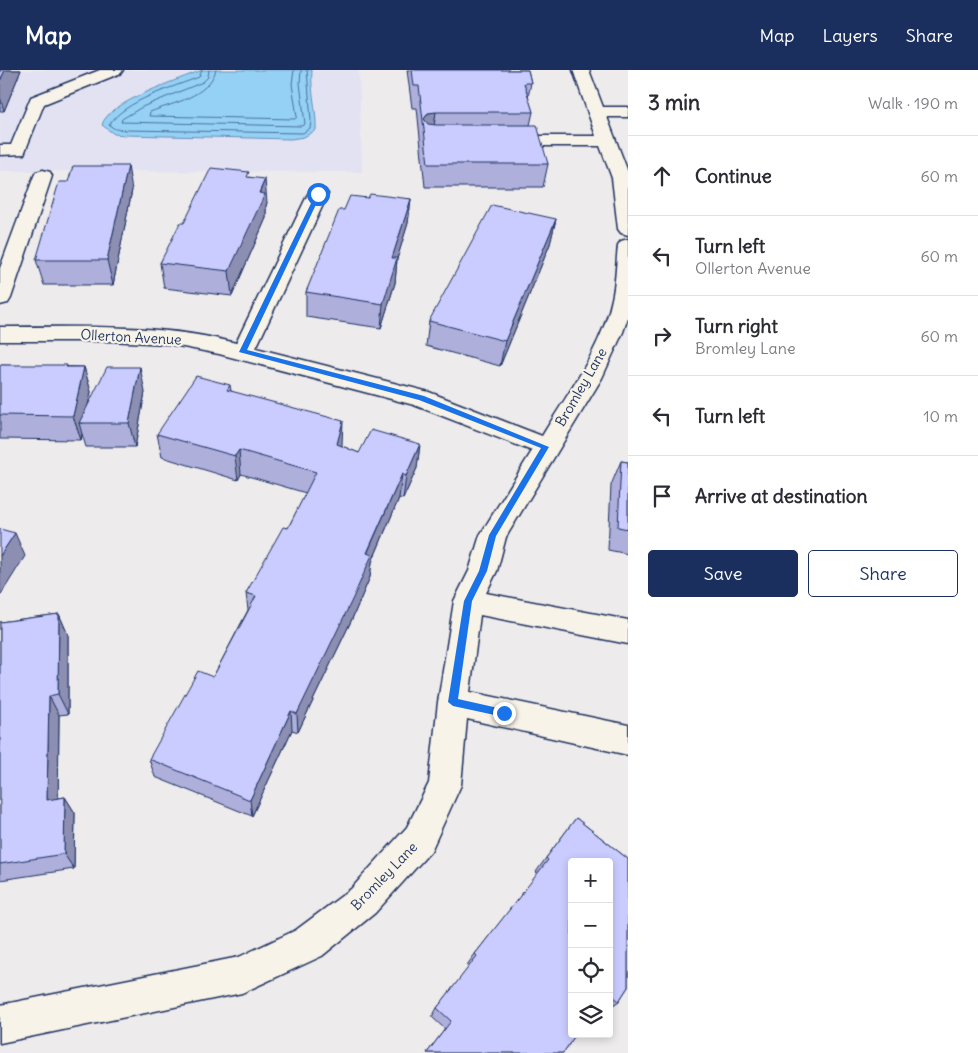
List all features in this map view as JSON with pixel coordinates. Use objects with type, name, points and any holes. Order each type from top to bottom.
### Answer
[{"type":"street","points":[[0,150],[18,150],[36,101],[115,70]]},
{"type":"street","points":[[581,70],[621,178],[628,230]]},
{"type":"street","points":[[597,112],[628,112]]},
{"type":"street","points":[[483,141],[608,141]]},
{"type":"street","points":[[0,298],[42,176]]},
{"type":"street","points":[[243,352],[318,194]]},
{"type":"street","name":"Bromley Lane","points":[[0,1024],[242,975],[309,943],[363,901],[419,839],[445,785],[453,702],[468,601],[483,571],[492,535],[590,378],[612,332],[623,299],[628,246]]},
{"type":"street","name":"Ollerton Avenue","points":[[0,334],[109,334],[168,337],[243,352],[421,398],[546,447]]},
{"type":"street","points":[[468,601],[628,632]]},
{"type":"street","points":[[453,702],[628,740]]},
{"type":"shaded area","points":[[0,70],[359,70],[362,172],[0,171]]},
{"type":"water","points":[[202,70],[312,70],[316,130],[304,137],[291,139],[125,135],[114,134],[102,125],[107,116],[130,100],[162,85]]},
{"type":"building","points":[[0,70],[5,70],[0,81]]},
{"type":"building","points":[[412,70],[528,70],[531,83],[524,83],[533,112],[436,112],[428,113],[424,119],[428,124],[436,125],[537,125],[548,164],[428,164],[419,86],[414,86]]},
{"type":"building","points":[[73,166],[128,166],[107,260],[36,260],[59,182],[68,182]]},
{"type":"building","points":[[211,168],[249,172],[247,177],[265,179],[259,193],[265,194],[229,271],[160,263],[180,223],[184,223]]},
{"type":"building","points":[[370,194],[411,199],[392,258],[397,258],[383,304],[306,292],[339,210],[344,210],[350,196],[368,198]]},
{"type":"building","points":[[492,205],[556,219],[505,341],[429,321]]},
{"type":"building","points":[[0,365],[67,365],[66,367],[84,367],[73,416],[0,415]]},
{"type":"building","points":[[107,367],[140,367],[129,423],[79,423]]},
{"type":"building","points":[[196,376],[230,385],[227,390],[343,421],[337,444],[359,453],[371,430],[420,444],[406,476],[402,474],[367,553],[372,555],[353,598],[297,714],[291,711],[250,800],[149,759],[198,671],[213,677],[256,596],[246,593],[283,527],[288,528],[316,472],[239,450],[235,456],[157,434]]},
{"type":"building","points":[[621,461],[628,462],[628,529],[618,527]]},
{"type":"building","points":[[0,529],[15,533],[0,556]]},
{"type":"building","points":[[59,614],[58,694],[49,696],[47,800],[65,797],[64,854],[0,864],[0,622]]},
{"type":"building","points":[[576,818],[628,859],[628,987],[619,1001],[613,996],[613,858],[568,858],[568,1038],[573,1038],[563,1053],[427,1053],[451,1021],[437,1008],[477,956],[475,954],[548,860],[546,858]]},
{"type":"route","points":[[318,194],[243,352],[421,398],[546,447],[492,535],[483,571],[468,601],[453,702],[504,713]]}]
